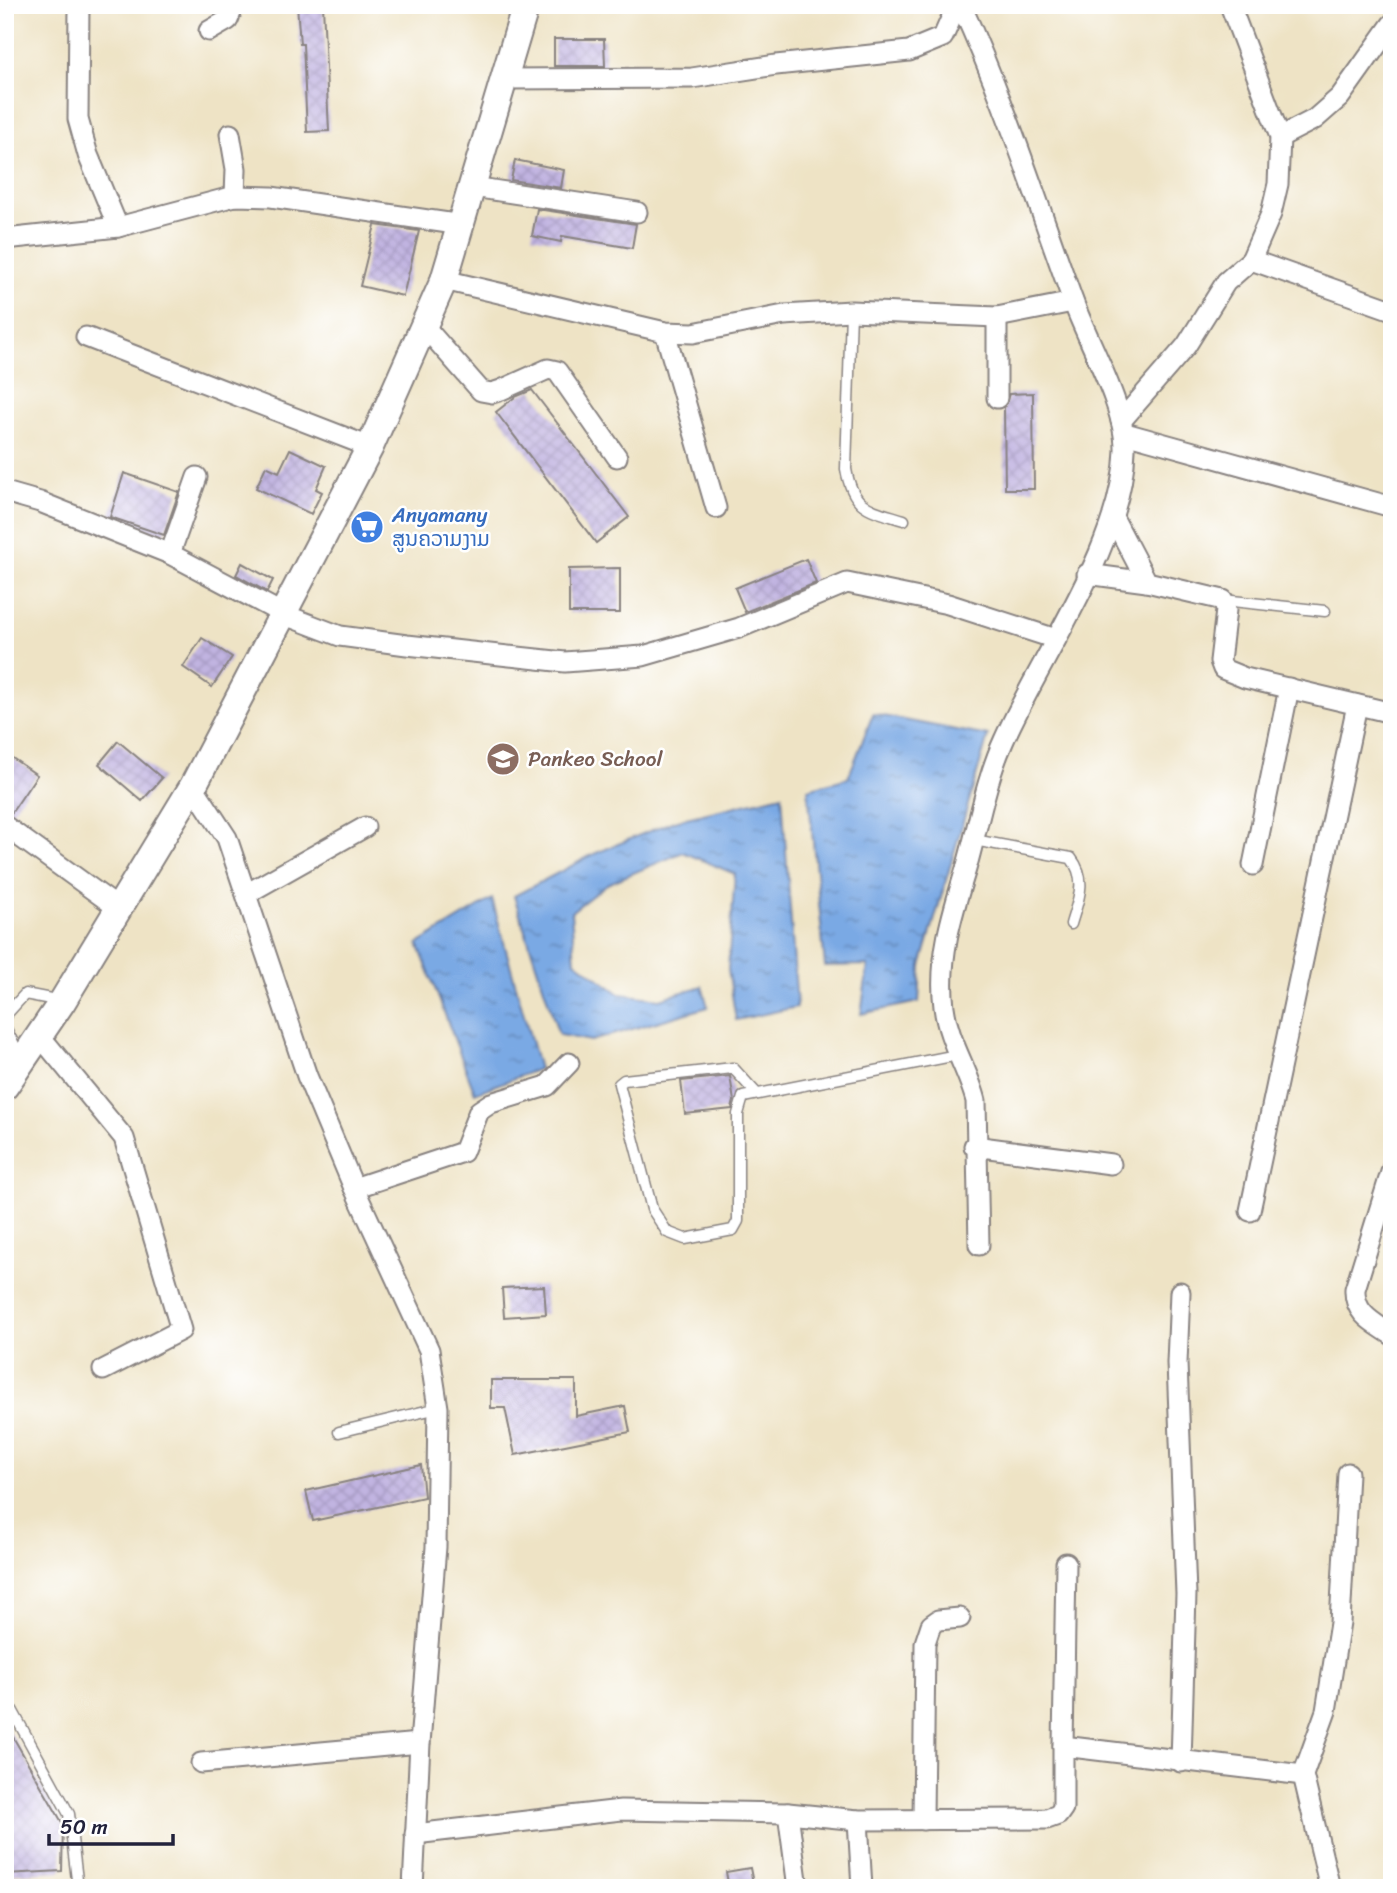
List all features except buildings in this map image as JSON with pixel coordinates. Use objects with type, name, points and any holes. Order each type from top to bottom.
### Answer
[{"type":"main road","points":[[5,1086],[62,1002],[193,786],[285,615],[370,447],[444,280],[463,225],[526,5]]},
{"type":"street","points":[[79,5],[78,119],[88,155],[118,227]]},
{"type":"street","points":[[209,31],[228,20],[234,5]]},
{"type":"street","points":[[503,79],[692,78],[776,65],[855,59],[909,51],[943,37],[959,5]]},
{"type":"street","points":[[959,5],[995,79],[1073,302],[1123,427],[1124,474],[1114,519],[1002,742],[950,921],[943,958],[944,1007],[957,1055],[971,1083],[976,1101],[974,1146],[978,1245]]},
{"type":"street","points":[[1123,427],[1186,346],[1226,282],[1251,260],[1271,214],[1278,184],[1280,137],[1230,5]]},
{"type":"street","points":[[1280,137],[1315,118],[1340,97],[1392,24]]},
{"type":"street","points":[[230,134],[236,169],[235,196]]},
{"type":"street","points":[[473,187],[637,212]]},
{"type":"street","points":[[5,239],[118,227],[235,196],[271,197],[463,225]]},
{"type":"street","points":[[1251,260],[1392,310]]},
{"type":"street","points":[[444,280],[665,332],[693,333],[784,316],[851,310],[997,317],[1073,302]]},
{"type":"street","points":[[997,317],[997,398]]},
{"type":"street","points":[[424,326],[481,391],[492,393],[548,369],[556,370],[617,457]]},
{"type":"street","points":[[665,332],[716,508]]},
{"type":"street","points":[[86,337],[370,447]]},
{"type":"street","points":[[1123,427],[1392,507]]},
{"type":"street","points":[[170,554],[197,477]]},
{"type":"street","points":[[5,492],[40,502],[170,554],[285,615],[340,636],[565,662],[643,656],[738,628],[847,583],[947,604],[1056,639]]},
{"type":"street","points":[[1114,519],[1147,582]]},
{"type":"street","points":[[1087,574],[1147,582],[1223,600],[1226,610],[1220,662],[1223,669],[1245,678],[1392,713]]},
{"type":"street","points":[[1253,865],[1289,688]]},
{"type":"street","points":[[1250,1211],[1357,705]]},
{"type":"street","points":[[193,786],[227,838],[248,893],[307,1076],[354,1188],[429,1350],[438,1408],[436,1547],[420,1743],[413,1888]]},
{"type":"street","points":[[5,826],[118,908]]},
{"type":"street","points":[[248,893],[365,827]]},
{"type":"street","points":[[40,1036],[124,1138],[181,1330],[103,1370]]},
{"type":"street","points":[[354,1188],[463,1152],[480,1111],[491,1104],[547,1086],[569,1063]]},
{"type":"street","points":[[974,1146],[1111,1164]]},
{"type":"street","points":[[1392,1170],[1355,1289],[1354,1302],[1361,1313],[1392,1335]]},
{"type":"street","points":[[1180,1292],[1177,1363],[1186,1594],[1181,1762]]},
{"type":"street","points":[[1330,1888],[1303,1775],[1326,1711],[1340,1623],[1348,1473]]},
{"type":"street","points":[[415,1834],[621,1810],[788,1813],[858,1820],[1047,1819],[1058,1815],[1063,1808],[1066,1563]]},
{"type":"street","points":[[923,1820],[925,1643],[930,1625],[939,1620],[960,1618]]},
{"type":"street","points":[[201,1763],[420,1743]]},
{"type":"street","points":[[1063,1746],[1078,1745],[1181,1762],[1303,1775]]},
{"type":"street","points":[[788,1813],[798,1888]]},
{"type":"street","points":[[858,1820],[862,1888]]},
{"type":"lane","points":[[851,310],[846,469],[850,492],[865,508],[904,520]]},
{"type":"lane","points":[[1223,600],[1325,611]]},
{"type":"lane","points":[[974,840],[1071,858],[1080,870],[1082,886],[1071,924]]},
{"type":"lane","points":[[5,1016],[25,994],[62,1002]]},
{"type":"lane","points":[[5,1027],[22,1062]]},
{"type":"lane","points":[[756,1093],[733,1068],[624,1080],[619,1084],[624,1114],[652,1209],[667,1232],[685,1239],[733,1230],[738,1221],[738,1114],[743,1097],[957,1055]]},
{"type":"lane","points":[[339,1432],[438,1408]]},
{"type":"lane","points":[[5,1697],[69,1814],[78,1888]]},
{"type":"water","points":[[873,714],[988,736],[921,966],[919,1002],[861,1014],[868,965],[825,966],[808,789],[848,778]]},
{"type":"water","points":[[782,795],[797,1007],[736,1020],[728,969],[735,874],[683,852],[607,884],[571,912],[575,961],[620,994],[660,999],[702,986],[708,1007],[591,1041],[559,1035],[514,896],[594,854],[674,821]]},
{"type":"water","points":[[492,899],[539,1069],[475,1093],[418,944]]},
{"type":"place","name":"Anyamany ສູນຄວາມງາມ","points":[[367,527]]},
{"type":"place","name":"Pankeo School","points":[[503,759]]}]
